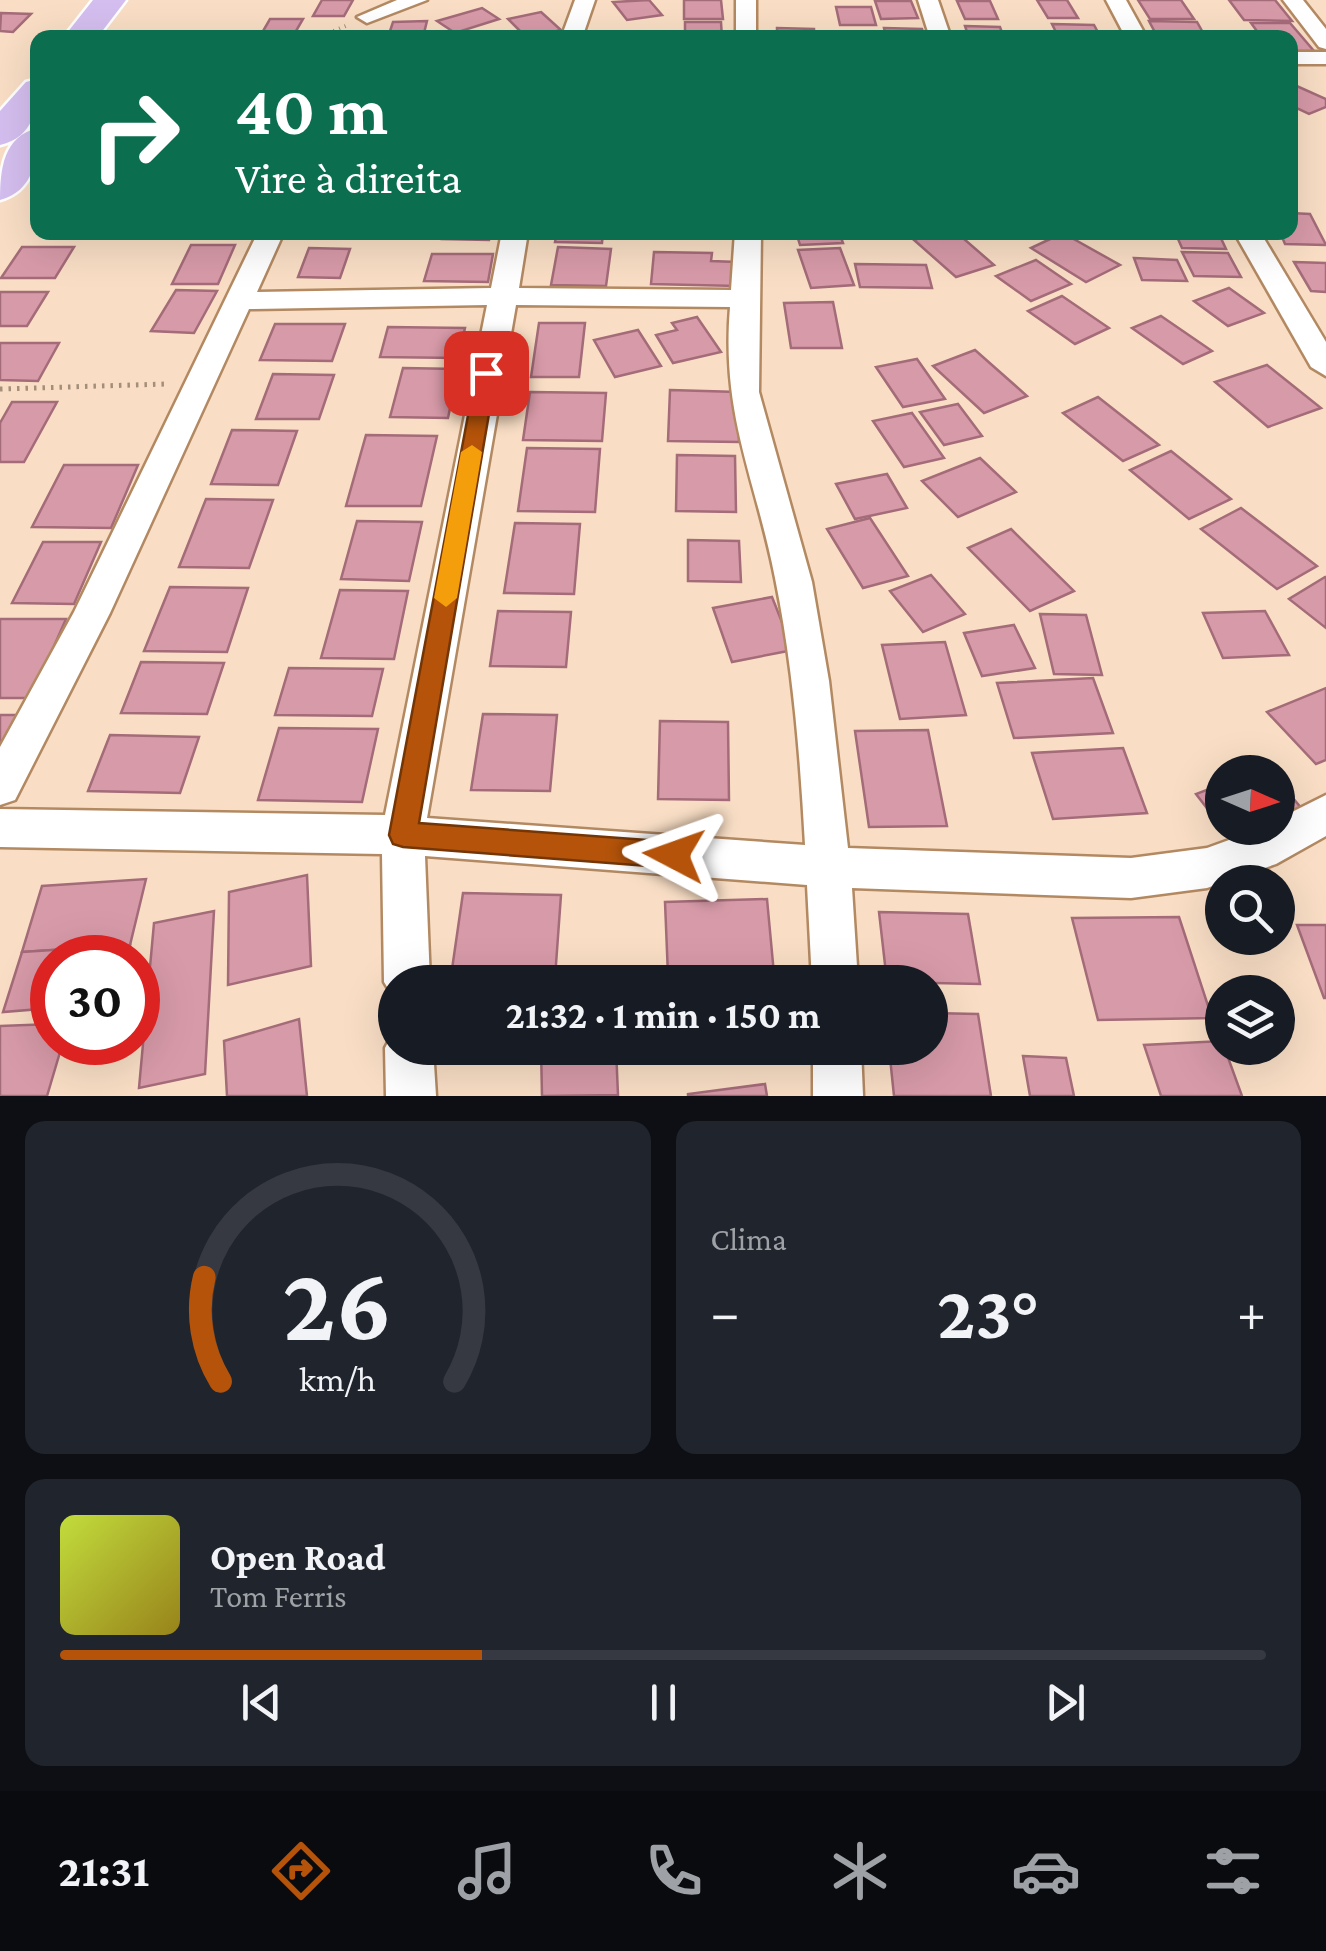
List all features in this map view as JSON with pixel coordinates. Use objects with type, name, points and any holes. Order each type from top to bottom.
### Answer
[{"type":"main road","points":[[86,30],[110,0]]},
{"type":"main road","points":[[122,30],[145,0]]},
{"type":"main road","points":[[0,134],[30,98]]},
{"type":"main road","points":[[0,188],[30,149]]},
{"type":"street","points":[[366,18],[418,0]]},
{"type":"street","points":[[574,30],[585,0]]},
{"type":"street","points":[[746,0],[746,30]]},
{"type":"street","points":[[928,0],[938,30]]},
{"type":"street","points":[[1116,0],[1133,30]]},
{"type":"street","points":[[1292,0],[1326,43]]},
{"type":"street","points":[[1298,58],[1326,58]]},
{"type":"street","points":[[0,787],[92,613],[268,240]]},
{"type":"street","points":[[407,965],[403,835],[513,240]]},
{"type":"street","points":[[748,240],[748,299],[742,348],[744,394],[794,584],[829,867],[834,965]]},
{"type":"street","points":[[1252,240],[1326,367]]},
{"type":"street","points":[[241,301],[500,296],[748,299]]},
{"type":"street","points":[[1294,314],[1326,315]]},
{"type":"street","points":[[0,828],[403,835],[829,867],[1131,878],[1207,868],[1261,850],[1326,814]]},
{"type":"street","points":[[409,1065],[410,1096]]},
{"type":"street","points":[[838,1065],[838,1096]]},
{"type":"path","points":[[0,389],[202,382]]},
{"type":"building","points":[[322,0],[353,0],[344,16],[313,16]]},
{"type":"building","points":[[649,0],[662,15],[627,20],[613,2]]},
{"type":"building","points":[[684,0],[721,0],[723,19],[684,19]]},
{"type":"building","points":[[1037,0],[1067,0],[1078,18],[1048,18]]},
{"type":"building","points":[[1138,0],[1181,0],[1194,19],[1150,19]]},
{"type":"building","points":[[1229,0],[1275,0],[1292,21],[1244,20]]},
{"type":"building","points":[[875,1],[911,1],[918,18],[881,19]]},
{"type":"building","points":[[957,1],[990,1],[998,19],[965,19]]},
{"type":"building","points":[[836,7],[871,7],[876,25],[840,25]]},
{"type":"building","points":[[482,8],[499,19],[464,30],[450,30],[437,21]]},
{"type":"building","points":[[541,12],[561,30],[519,30],[508,19]]},
{"type":"building","points":[[1,13],[31,14],[13,32],[0,31]]},
{"type":"building","points":[[270,19],[303,19],[297,30],[264,30]]},
{"type":"building","points":[[427,21],[425,30],[390,30],[393,22]]},
{"type":"building","points":[[1149,21],[1197,22],[1202,30],[1154,30]]},
{"type":"building","points":[[685,22],[721,22],[722,30],[685,30]]},
{"type":"building","points":[[1251,23],[1290,23],[1296,30],[1256,30]]},
{"type":"building","points":[[1052,24],[1094,25],[1097,30],[1055,30]]},
{"type":"building","points":[[965,26],[1001,30],[966,30]]},
{"type":"building","points":[[1298,32],[1314,51],[1298,51]]},
{"type":"building","points":[[1298,87],[1326,99],[1326,107],[1309,114],[1298,109]]},
{"type":"building","points":[[1298,213],[1310,214],[1326,245],[1285,244],[1283,240],[1298,240]]},
{"type":"building","points":[[555,240],[602,240],[602,243]]},
{"type":"building","points":[[798,240],[843,243],[800,245]]},
{"type":"building","points":[[914,240],[965,240],[994,265],[956,277]]},
{"type":"building","points":[[1048,240],[1075,240],[1120,265],[1086,282],[1031,248]]},
{"type":"building","points":[[1178,240],[1222,240],[1226,249],[1182,248]]},
{"type":"building","points":[[191,245],[235,245],[218,284],[172,284]]},
{"type":"building","points":[[22,247],[74,247],[55,278],[1,278]]},
{"type":"building","points":[[558,247],[611,249],[606,286],[551,285]]},
{"type":"building","points":[[309,248],[350,249],[340,278],[298,277]]},
{"type":"building","points":[[840,248],[854,285],[811,288],[798,250]]},
{"type":"building","points":[[654,252],[712,253],[711,261],[737,262],[737,286],[651,284]]},
{"type":"building","points":[[1182,252],[1228,253],[1241,277],[1194,276]]},
{"type":"building","points":[[432,254],[493,254],[488,282],[424,281]]},
{"type":"building","points":[[1134,258],[1177,260],[1187,281],[1142,280]]},
{"type":"building","points":[[1036,260],[1071,284],[1031,301],[996,276]]},
{"type":"building","points":[[1294,262],[1326,263],[1326,292],[1311,291]]},
{"type":"building","points":[[855,264],[926,265],[932,288],[860,287]]},
{"type":"building","points":[[1229,288],[1264,313],[1228,326],[1194,301]]},
{"type":"building","points":[[176,290],[217,291],[194,333],[151,331]]},
{"type":"building","points":[[0,292],[48,292],[27,326],[0,326]]},
{"type":"building","points":[[1062,296],[1109,328],[1075,344],[1028,311]]},
{"type":"building","points":[[833,302],[842,348],[791,348],[784,303]]},
{"type":"building","points":[[1161,316],[1212,351],[1183,364],[1132,328]]},
{"type":"building","points":[[697,317],[721,352],[673,363],[656,335],[677,330],[672,323]]},
{"type":"building","points":[[539,323],[585,323],[579,377],[531,377]]},
{"type":"building","points":[[275,324],[345,324],[332,361],[260,360]]},
{"type":"building","points":[[388,327],[465,328],[458,358],[380,357]]},
{"type":"building","points":[[638,330],[661,366],[615,377],[594,340]]},
{"type":"building","points":[[0,343],[59,343],[38,381],[0,380]]},
{"type":"building","points":[[975,350],[1027,396],[984,413],[933,366]]},
{"type":"building","points":[[917,359],[945,399],[903,407],[876,367]]},
{"type":"building","points":[[1267,365],[1321,408],[1268,427],[1215,382]]},
{"type":"building","points":[[403,368],[458,369],[448,418],[390,417]]},
{"type":"building","points":[[273,374],[334,375],[319,419],[256,419]]},
{"type":"building","points":[[670,390],[738,392],[739,442],[668,441]]},
{"type":"building","points":[[530,392],[606,393],[602,441],[523,440]]},
{"type":"building","points":[[1098,397],[1159,445],[1123,461],[1063,413]]},
{"type":"building","points":[[12,402],[57,402],[24,462],[0,462],[0,423]]},
{"type":"building","points":[[958,404],[982,436],[944,445],[920,412]]},
{"type":"building","points":[[912,413],[944,458],[904,467],[873,421]]},
{"type":"building","points":[[232,430],[297,431],[278,485],[211,484]]},
{"type":"building","points":[[366,435],[437,436],[421,506],[346,506]]},
{"type":"building","points":[[527,448],[600,449],[595,512],[518,511]]},
{"type":"building","points":[[1171,451],[1231,499],[1189,519],[1130,470]]},
{"type":"building","points":[[677,455],[735,456],[736,512],[676,511]]},
{"type":"building","points":[[980,458],[1016,492],[958,517],[922,481]]},
{"type":"building","points":[[64,465],[138,465],[111,528],[32,527]]},
{"type":"building","points":[[887,474],[907,508],[855,519],[836,484]]},
{"type":"building","points":[[206,499],[273,500],[249,568],[179,567]]},
{"type":"building","points":[[1241,508],[1317,566],[1277,589],[1201,529]]},
{"type":"building","points":[[870,518],[908,576],[863,588],[827,529]]},
{"type":"building","points":[[357,521],[422,522],[409,581],[341,579]]},
{"type":"building","points":[[515,523],[580,524],[574,594],[504,593]]},
{"type":"building","points":[[1011,529],[1074,591],[1030,611],[968,548]]},
{"type":"building","points":[[688,540],[739,541],[741,582],[688,581]]},
{"type":"building","points":[[43,542],[101,542],[74,604],[12,603]]},
{"type":"building","points":[[931,575],[965,614],[923,632],[890,591]]},
{"type":"building","points":[[1326,578],[1326,628],[1289,599]]},
{"type":"building","points":[[170,587],[248,588],[227,652],[144,651]]},
{"type":"building","points":[[340,590],[408,591],[394,659],[321,658]]},
{"type":"building","points":[[772,597],[793,650],[732,662],[713,608]]},
{"type":"building","points":[[498,611],[571,612],[566,667],[490,666]]},
{"type":"building","points":[[1265,611],[1289,655],[1223,658],[1203,613]]},
{"type":"building","points":[[1040,614],[1086,615],[1102,675],[1054,674]]},
{"type":"building","points":[[0,619],[66,619],[31,698],[0,698]]},
{"type":"building","points":[[1014,625],[1035,668],[982,676],[964,633]]},
{"type":"building","points":[[945,642],[966,715],[900,719],[882,645]]},
{"type":"building","points":[[141,662],[224,663],[207,714],[121,713]]},
{"type":"building","points":[[289,668],[383,669],[372,716],[275,715]]},
{"type":"building","points":[[1093,678],[1113,733],[1014,738],[997,683]]},
{"type":"building","points":[[1326,688],[1326,760],[1316,764],[1267,712]]},
{"type":"building","points":[[483,714],[557,715],[550,791],[471,790]]},
{"type":"building","points":[[0,715],[20,715],[0,760]]},
{"type":"building","points":[[660,721],[728,722],[729,800],[658,799]]},
{"type":"building","points":[[279,728],[378,729],[362,802],[258,800]]},
{"type":"building","points":[[928,730],[947,826],[869,827],[855,731]]},
{"type":"building","points":[[110,735],[199,737],[180,793],[88,791]]},
{"type":"building","points":[[1123,748],[1147,813],[1053,819],[1032,753]]},
{"type":"building","points":[[1205,791],[1205,806],[1196,794]]},
{"type":"building","points":[[307,875],[311,966],[228,985],[229,892]]},
{"type":"building","points":[[146,879],[132,935],[30,935],[30,951],[22,952],[42,886]]},
{"type":"building","points":[[463,893],[561,895],[556,965],[453,965]]},
{"type":"building","points":[[767,899],[773,965],[668,965],[665,902]]},
{"type":"building","points":[[214,911],[205,1074],[139,1088],[141,1065],[160,1065],[160,935],[153,935],[154,923]]},
{"type":"building","points":[[879,912],[968,914],[980,984],[948,983],[948,965],[885,965]]},
{"type":"building","points":[[1179,917],[1205,997],[1205,1018],[1098,1020],[1072,918]]},
{"type":"building","points":[[1297,925],[1326,925],[1326,998],[1324,998]]},
{"type":"building","points":[[30,951],[30,1010],[3,1012],[22,952]]},
{"type":"building","points":[[948,1013],[978,1014],[991,1096],[894,1096],[891,1065],[948,1065]]},
{"type":"building","points":[[299,1019],[307,1096],[227,1096],[224,1041]]},
{"type":"building","points":[[30,1025],[30,1065],[56,1065],[47,1096],[0,1096],[0,1026]]},
{"type":"building","points":[[1205,1042],[1205,1065],[1231,1065],[1242,1096],[1161,1096],[1144,1045]]},
{"type":"building","points":[[1023,1056],[1066,1058],[1074,1096],[1030,1096]]},
{"type":"building","points":[[541,1065],[617,1065],[618,1095],[542,1096]]},
{"type":"building","points":[[765,1084],[767,1096],[688,1096],[688,1094]]},
{"type":"slow traffic","points":[[446,598],[472,452]]},
{"type":"route","points":[[486,373],[403,835],[674,855]]}]
